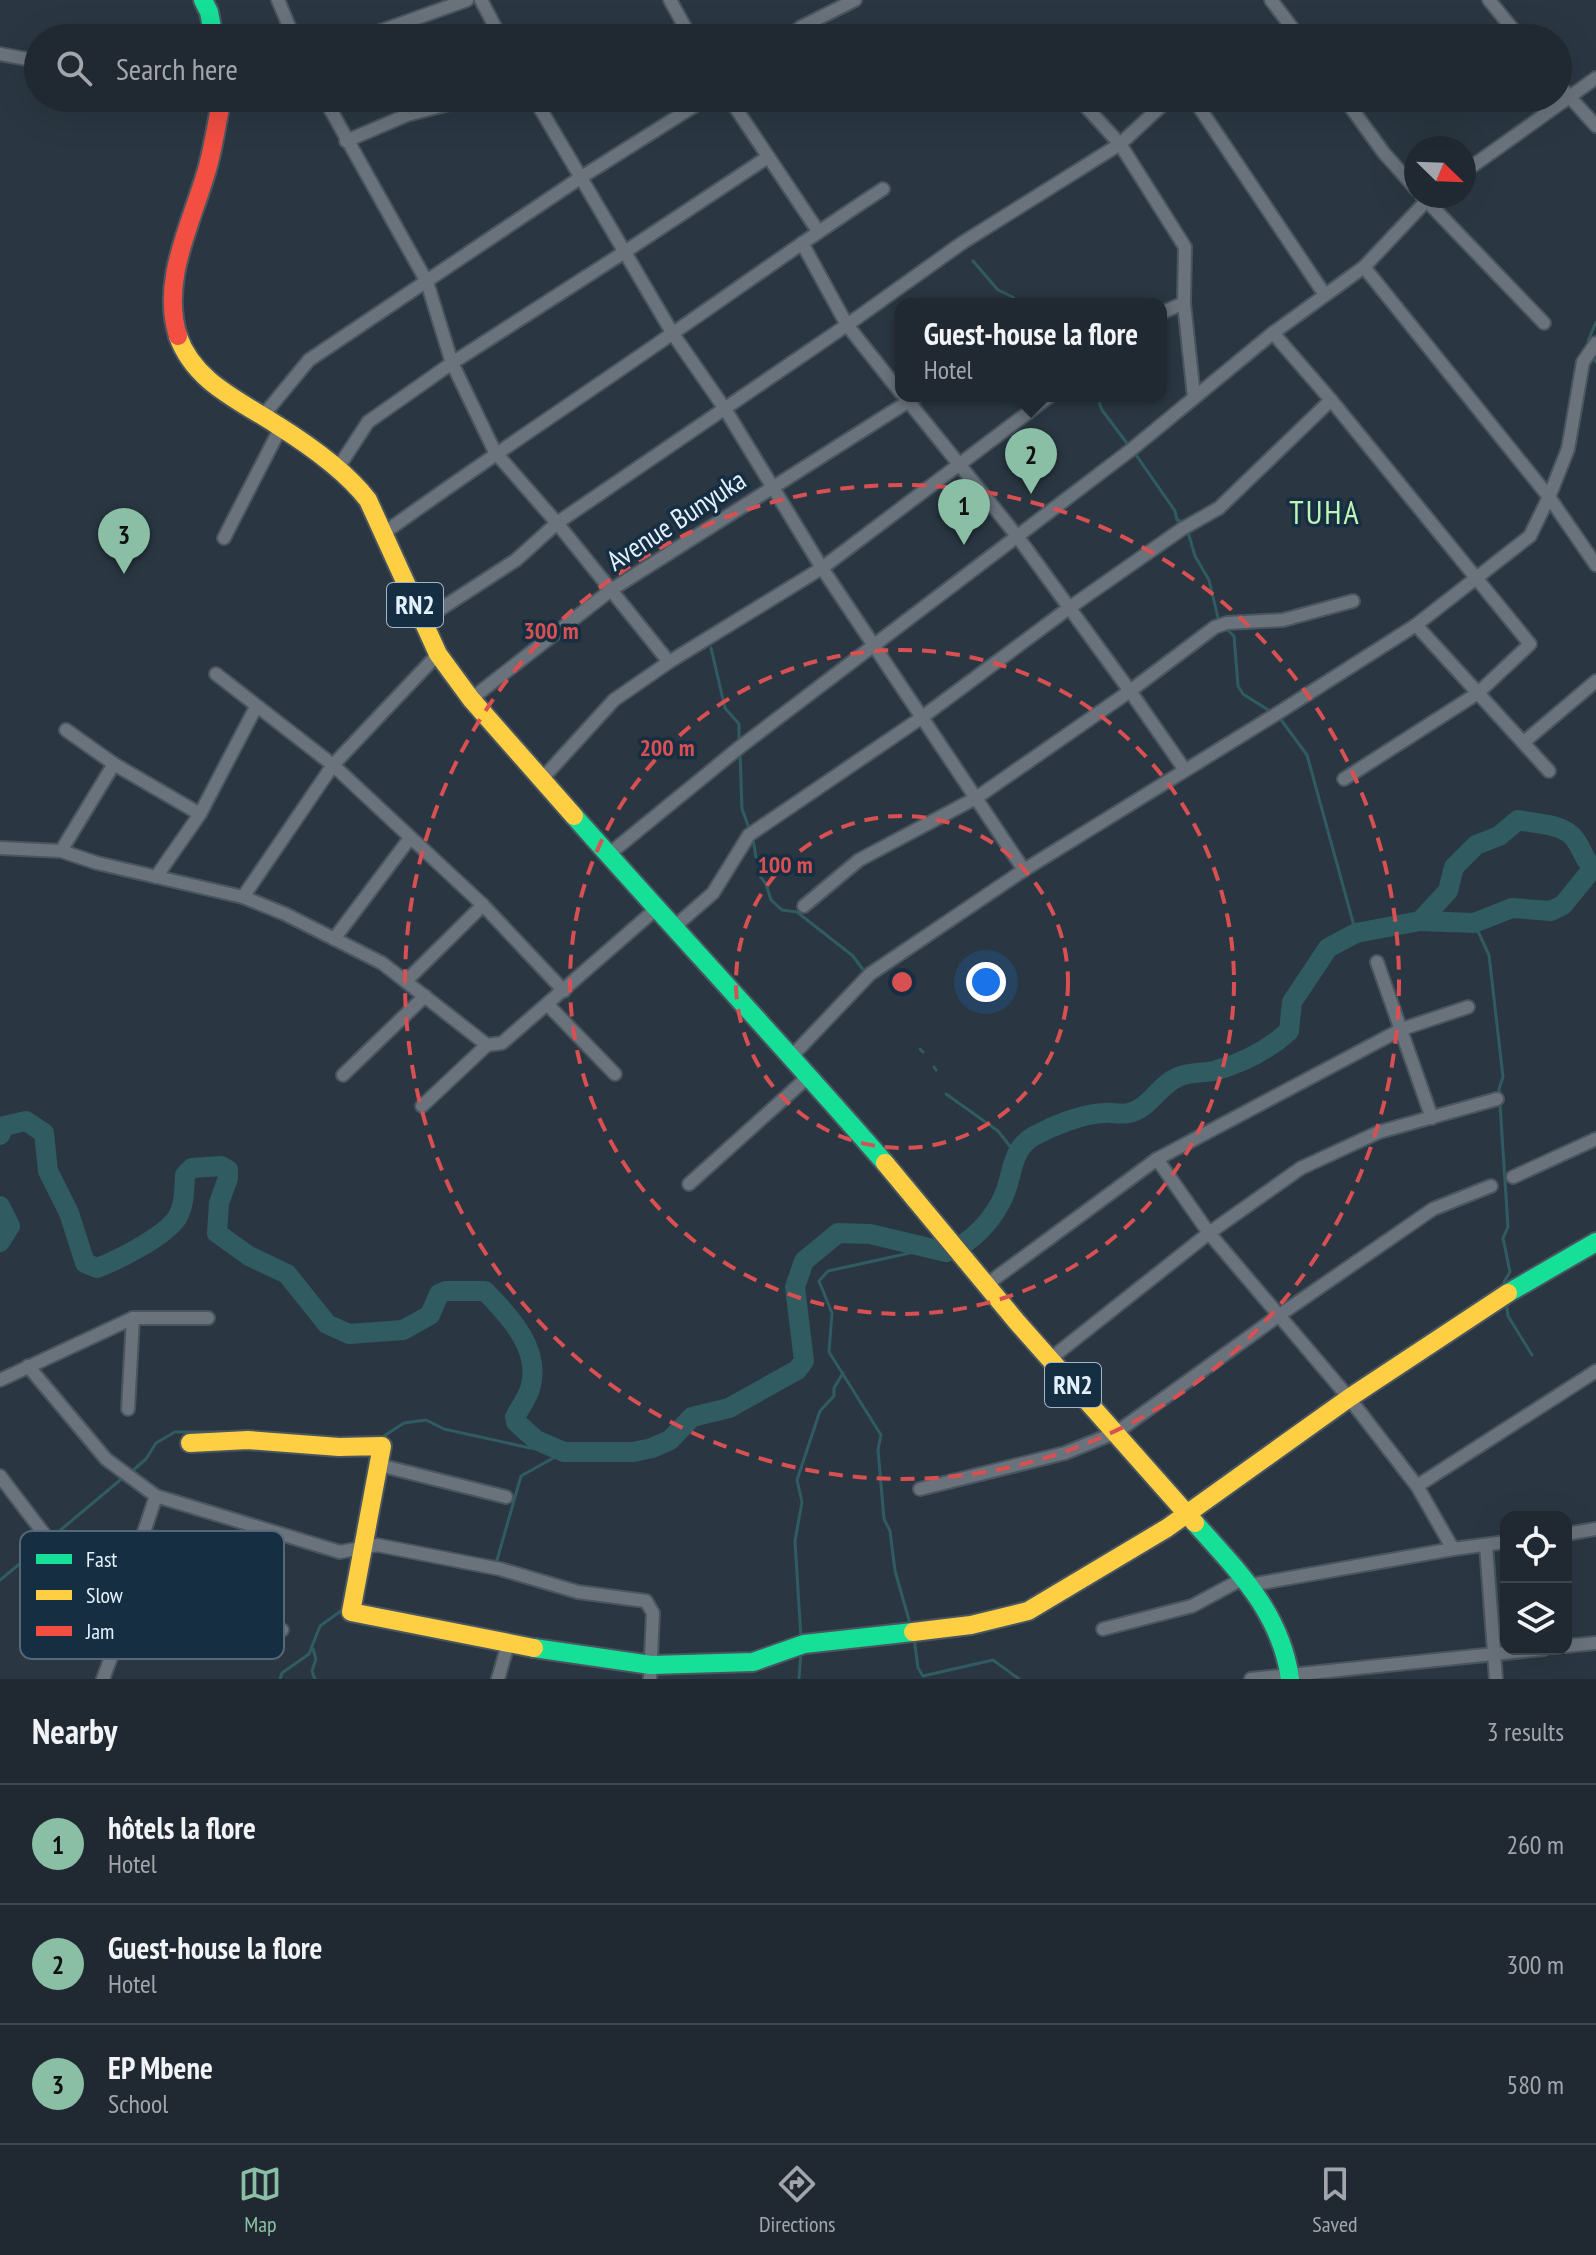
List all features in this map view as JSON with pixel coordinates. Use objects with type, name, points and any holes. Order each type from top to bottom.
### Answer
[{"type":"main road","points":[[203,0],[211,24]]},
{"type":"main road","name":"RN2","points":[[219,112],[208,165],[173,280],[172,318],[179,341],[190,361],[207,381],[281,427],[338,468],[368,500],[438,654],[471,699],[673,928],[792,1056],[1050,1359],[1247,1581],[1275,1621],[1285,1646],[1290,1676]]},
{"type":"main road","points":[[190,1443],[248,1440],[339,1447],[382,1446],[351,1612],[651,1672],[753,1662],[800,1645],[971,1625],[1028,1611],[1167,1528],[1349,1398],[1506,1294],[1596,1242]]},
{"type":"street","points":[[278,0],[288,24]]},
{"type":"street","points":[[400,24],[467,0]]},
{"type":"street","points":[[481,0],[494,24]]},
{"type":"street","points":[[670,0],[683,24]]},
{"type":"street","points":[[807,24],[855,0]]},
{"type":"street","points":[[1271,0],[1289,24]]},
{"type":"street","points":[[1489,0],[1509,24]]},
{"type":"street","points":[[0,54],[24,58]]},
{"type":"street","points":[[1572,93],[1596,78]]},
{"type":"street","points":[[1572,100],[1596,126]]},
{"type":"street","points":[[331,112],[427,282],[452,363],[495,452],[557,523],[669,662]]},
{"type":"street","points":[[346,141],[418,112]]},
{"type":"street","points":[[542,112],[673,334],[725,409],[822,568],[1024,870]]},
{"type":"street","points":[[262,417],[309,360],[580,178],[685,112]]},
{"type":"street","points":[[738,112],[818,231]]},
{"type":"street","points":[[1091,112],[1120,144],[1185,247],[1184,303],[1194,397]]},
{"type":"street","points":[[422,621],[516,560],[557,523],[962,243],[1120,144],[1155,112]]},
{"type":"street","points":[[1202,112],[1325,295]]},
{"type":"street","points":[[1354,112],[1404,176]]},
{"type":"street","points":[[1476,163],[1546,112]]},
{"type":"street","points":[[338,468],[368,422],[452,363],[768,157]]},
{"type":"street","points":[[384,533],[495,452],[883,189]]},
{"type":"street","points":[[608,855],[740,747],[1132,449],[1273,333],[1364,267],[1416,208]]},
{"type":"street","points":[[1436,208],[1544,323]]},
{"type":"street","points":[[802,243],[847,325],[895,383]]},
{"type":"street","points":[[1364,267],[1549,497],[1596,565]]},
{"type":"street","points":[[1167,310],[1184,303]]},
{"type":"street","points":[[1273,333],[1530,644],[1478,693],[1344,779]]},
{"type":"street","points":[[792,1056],[870,974],[1024,870],[1416,625],[1530,536],[1568,449],[1583,362],[1596,343]]},
{"type":"street","points":[[673,928],[713,893],[752,835],[921,718],[1069,608],[1186,527],[1219,508],[1331,400]]},
{"type":"street","name":"Avenue Bunyuka","points":[[471,699],[611,590],[899,402]]},
{"type":"street","points":[[911,402],[1017,536],[1185,770]]},
{"type":"street","points":[[542,779],[614,700],[669,662],[822,568],[1042,402]]},
{"type":"street","points":[[224,538],[281,427]]},
{"type":"street","points":[[804,906],[859,860],[976,798],[1221,625],[1283,620],[1353,601]]},
{"type":"street","points":[[1416,625],[1549,771]]},
{"type":"street","points":[[243,897],[333,765],[438,654]]},
{"type":"street","points":[[216,674],[333,765],[483,905],[564,991]]},
{"type":"street","points":[[1524,742],[1596,681]]},
{"type":"street","points":[[156,877],[200,814],[256,707]]},
{"type":"street","points":[[66,730],[114,764],[200,814]]},
{"type":"street","points":[[61,851],[114,764]]},
{"type":"street","points":[[334,939],[410,838]]},
{"type":"street","points":[[0,848],[61,851],[243,897],[285,914],[382,963],[487,1045]]},
{"type":"street","points":[[406,981],[483,905]]},
{"type":"street","points":[[422,1106],[487,1045],[502,1043],[656,909]]},
{"type":"street","points":[[1377,962],[1432,1118]]},
{"type":"street","points":[[343,1075],[425,996]]},
{"type":"street","points":[[548,1005],[615,1074]]},
{"type":"street","points":[[986,1285],[1157,1159],[1402,1029],[1468,1007]]},
{"type":"street","points":[[689,1184],[809,1076]]},
{"type":"street","points":[[1050,1359],[1209,1233],[1301,1168],[1379,1132],[1497,1099]]},
{"type":"street","points":[[1513,1177],[1596,1139]]},
{"type":"street","points":[[1157,1159],[1209,1233],[1349,1398],[1417,1486],[1453,1549]]},
{"type":"street","points":[[920,1489],[1065,1453],[1117,1432],[1433,1209],[1491,1186]]},
{"type":"street","points":[[0,1380],[133,1318],[208,1318]]},
{"type":"street","points":[[128,1409],[133,1318]]},
{"type":"street","points":[[28,1366],[106,1459],[127,1477],[156,1496],[271,1531]]},
{"type":"street","points":[[1417,1486],[1596,1371]]},
{"type":"street","points":[[379,1465],[506,1497]]},
{"type":"street","points":[[0,1476],[42,1531]]},
{"type":"street","points":[[144,1531],[156,1496]]},
{"type":"street","points":[[1572,1533],[1596,1529]]},
{"type":"street","points":[[284,1535],[340,1552],[377,1545],[500,1569],[578,1592],[646,1601],[653,1613],[651,1672]]},
{"type":"street","points":[[1103,1629],[1192,1606],[1247,1581],[1500,1543]]},
{"type":"street","points":[[1486,1545],[1496,1679]]},
{"type":"street","points":[[1572,1645],[1596,1643]]},
{"type":"street","points":[[498,1679],[508,1644]]},
{"type":"street","points":[[1251,1679],[1500,1654]]},
{"type":"street","points":[[103,1679],[110,1659]]},
{"type":"waterway","points":[[973,261],[998,290],[1014,298]]},
{"type":"waterway","points":[[1589,347],[1588,341],[1596,322]]},
{"type":"waterway","points":[[1591,354],[1596,362]]},
{"type":"waterway","points":[[1099,402],[1129,446]]},
{"type":"waterway","points":[[1134,452],[1175,511],[1177,520],[1184,522]]},
{"type":"waterway","points":[[1188,532],[1195,556],[1209,580],[1219,622]]},
{"type":"waterway","points":[[1224,627],[1234,636],[1238,686],[1243,694],[1273,713]]},
{"type":"waterway","points":[[711,648],[725,708],[739,724],[739,742]]},
{"type":"waterway","points":[[1279,717],[1307,755],[1356,933]]},
{"type":"waterway","points":[[740,753],[742,809],[749,828]]},
{"type":"waterway","points":[[0,1135],[4,1126],[26,1121],[44,1133],[48,1171],[69,1213],[85,1263],[97,1268],[140,1247],[171,1225],[181,1208],[185,1175],[192,1168],[221,1166],[228,1170],[228,1178],[219,1203],[217,1233],[249,1256],[287,1274],[327,1324],[349,1334],[403,1330],[430,1315],[439,1294],[446,1291],[485,1291],[513,1323],[532,1361],[530,1389],[515,1417],[516,1422],[536,1440],[564,1452],[633,1452],[670,1440],[692,1417],[729,1408],[797,1370],[804,1361],[795,1287],[804,1261],[838,1233],[870,1234],[946,1252],[964,1243],[995,1212],[1005,1193],[1017,1154],[1027,1141],[1077,1118],[1136,1111],[1178,1077],[1225,1068],[1272,1045],[1289,1031],[1292,1002],[1328,948],[1356,933],[1420,921],[1448,891],[1454,867],[1476,845],[1499,836],[1518,820],[1548,825],[1569,833],[1596,869]]},
{"type":"waterway","points":[[753,839],[756,857],[761,864],[760,876],[771,900],[782,910],[797,912],[853,956],[864,971]]},
{"type":"waterway","points":[[1420,921],[1474,923],[1512,908],[1551,911],[1563,905],[1593,868]]},
{"type":"waterway","points":[[1474,923],[1489,955],[1503,1077],[1499,1089],[1508,1227],[1503,1238],[1510,1272],[1504,1286]]},
{"type":"waterway","points":[[920,1049],[923,1052]]},
{"type":"waterway","points":[[946,1094],[998,1131],[1016,1154]]},
{"type":"waterway","points":[[0,1206],[10,1226],[0,1242]]},
{"type":"waterway","points":[[911,1627],[895,1571],[890,1531],[884,1519],[878,1450],[881,1435],[829,1352],[832,1313],[819,1281],[828,1271],[928,1249]]},
{"type":"waterway","points":[[1506,1301],[1508,1316],[1532,1355]]},
{"type":"waterway","points":[[801,1639],[795,1541],[802,1502],[797,1480],[820,1411],[834,1396],[834,1388],[843,1373]]},
{"type":"waterway","points":[[381,1438],[404,1423],[426,1420],[444,1429],[530,1448],[564,1452]]},
{"type":"waterway","points":[[131,1472],[146,1459],[156,1443],[175,1432],[231,1432]]},
{"type":"waterway","points":[[497,1560],[521,1476],[564,1452]]},
{"type":"waterway","points":[[59,1531],[125,1476]]},
{"type":"waterway","points":[[0,1580],[20,1564]]},
{"type":"waterway","points":[[280,1679],[282,1673],[309,1654],[320,1626],[345,1608]]},
{"type":"waterway","points":[[914,1638],[918,1668],[923,1676],[993,1660],[1019,1679]]},
{"type":"waterway","points":[[313,1649],[316,1659],[312,1671],[315,1679]]},
{"type":"waterway","points":[[799,1679],[801,1651]]},
{"type":"traffic: fast","points":[[203,0],[211,24]]},
{"type":"traffic: fast","points":[[574,816],[885,1163]]},
{"type":"traffic: fast","points":[[1508,1293],[1596,1242]]},
{"type":"traffic: fast","points":[[1195,1523],[1242,1576],[1267,1613],[1285,1655],[1290,1679]]},
{"type":"traffic: fast","points":[[534,1648],[651,1665],[753,1662],[804,1644],[913,1632]]},
{"type":"traffic: slow","points":[[178,336],[185,352],[206,378],[338,468],[368,500],[438,654],[471,699],[574,816]]},
{"type":"traffic: slow","points":[[885,1163],[1017,1322],[1195,1523]]},
{"type":"traffic: slow","points":[[913,1632],[971,1625],[1028,1611],[1167,1528],[1349,1398],[1508,1293]]},
{"type":"traffic: slow","points":[[190,1443],[248,1440],[339,1447],[382,1446],[351,1612],[534,1648]]},
{"type":"traffic: jam","points":[[178,336],[173,293],[176,272],[208,166],[219,112]]},
{"type":"place","name":"Guest-house la flore","points":[[1031,494]]},
{"type":"place","name":"hôtels la flore","points":[[964,545]]},
{"type":"place","name":"EP Mbene","points":[[124,574]]},
{"type":"district","name":"TUHA","points":[[1325,513]]}]
